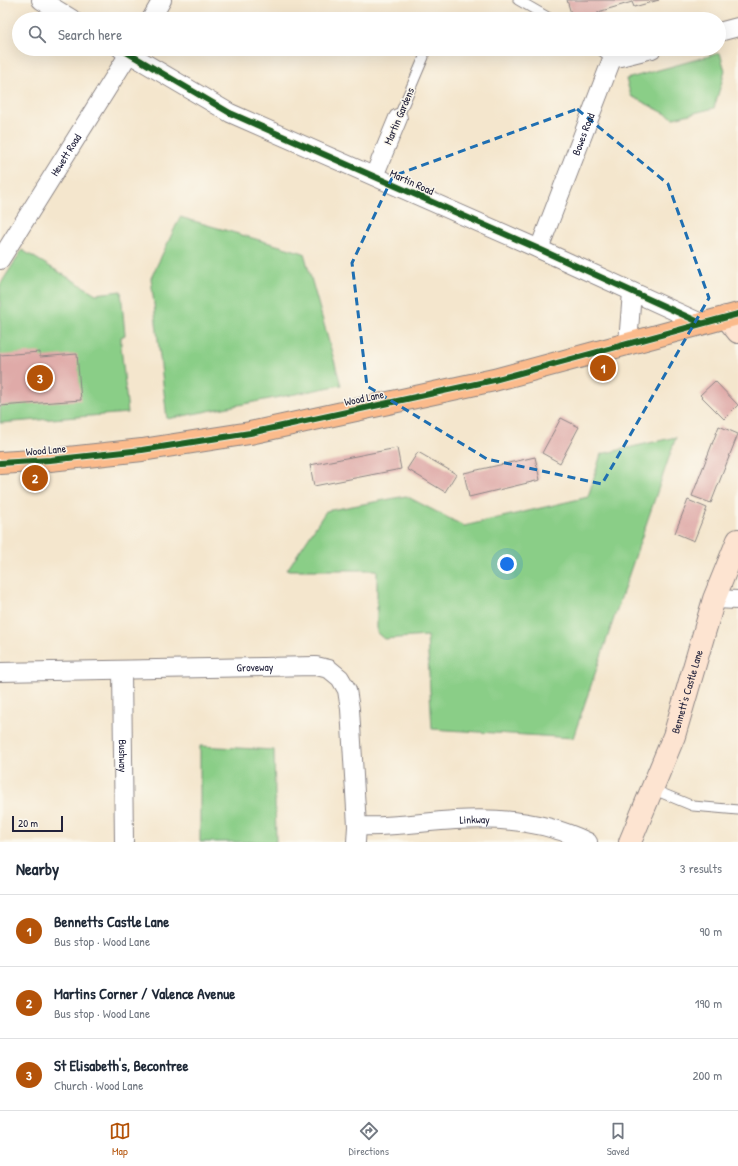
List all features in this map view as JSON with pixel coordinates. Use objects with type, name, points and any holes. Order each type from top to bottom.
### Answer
[{"type":"main road","name":"Wood Lane","points":[[0,463],[50,460],[142,450],[250,433],[494,380],[701,323],[734,321]]},
{"type":"main road","name":"Bennett's Castle Lane","points":[[630,842],[674,736],[714,599],[738,540]]},
{"type":"street","points":[[41,0],[61,12]]},
{"type":"street","points":[[155,12],[162,0]]},
{"type":"street","points":[[726,30],[738,27]]},
{"type":"street","name":"Hewett Road","points":[[0,260],[124,56]]},
{"type":"street","name":"Martin Road","points":[[135,56],[230,113],[539,249],[701,323]]},
{"type":"street","name":"Bowes Road","points":[[539,249],[605,56]]},
{"type":"street","name":"Martin Gardens","points":[[374,176],[398,118]]},
{"type":"street","points":[[628,343],[632,292]]},
{"type":"street","points":[[714,599],[738,600]]},
{"type":"street","name":"Groveway","points":[[0,672],[316,666],[329,669],[340,678],[347,690],[350,709],[357,834]]},
{"type":"street","name":"Bushway","points":[[122,670],[124,842]]},
{"type":"street","name":"Linkway","points":[[357,834],[376,827],[456,820],[507,820],[543,826],[588,842]]},
{"type":"lane","points":[[518,0],[539,12]]},
{"type":"lane","name":"Martin Gardens","points":[[398,118],[424,57]]},
{"type":"lane","points":[[652,789],[693,806],[738,810]]},
{"type":"highlighted area","points":[[577,109],[668,184],[709,298],[602,484],[487,459],[367,386],[352,263],[393,176]]},
{"type":"green space","points":[[709,56],[721,56],[725,71],[714,108],[674,118],[631,96],[626,79]]},
{"type":"green space","points":[[180,217],[304,253],[341,385],[167,419],[151,278]]},
{"type":"green space","points":[[22,250],[96,294],[121,291],[125,335],[121,337],[121,346],[128,413],[0,423],[0,285]]},
{"type":"green space","points":[[676,437],[573,738],[432,729],[427,636],[384,639],[377,633],[377,570],[287,570],[326,511],[406,496],[464,526],[588,497],[601,454]]},
{"type":"green space","points":[[200,746],[274,750],[276,842],[200,842]]},
{"type":"building","points":[[567,0],[659,0],[634,7],[632,2],[598,12],[571,12]]},
{"type":"building","points":[[40,352],[40,357],[77,354],[81,400],[0,406],[0,355]]},
{"type":"building","points":[[715,381],[738,405],[724,419],[700,395]]},
{"type":"building","points":[[561,418],[579,427],[560,463],[542,453]]},
{"type":"building","points":[[719,426],[738,434],[711,503],[692,496]]},
{"type":"building","points":[[397,448],[401,469],[314,486],[310,465]]},
{"type":"building","points":[[418,452],[456,474],[445,492],[407,469]]},
{"type":"building","points":[[535,457],[540,480],[469,497],[464,473]]},
{"type":"building","points":[[688,500],[707,508],[694,541],[675,533]]},
{"type":"cycle path","points":[[133,56],[230,113],[539,249],[701,323]]},
{"type":"cycle path","points":[[0,463],[50,460],[142,450],[250,433],[494,380],[738,314]]},
{"type":"place","name":"Bennetts Castle Lane","points":[[603,368]]},
{"type":"place","name":"St Elisabeth's, Becontree","points":[[40,378]]},
{"type":"place","name":"Martins Corner / Valence Avenue","points":[[35,478]]}]
